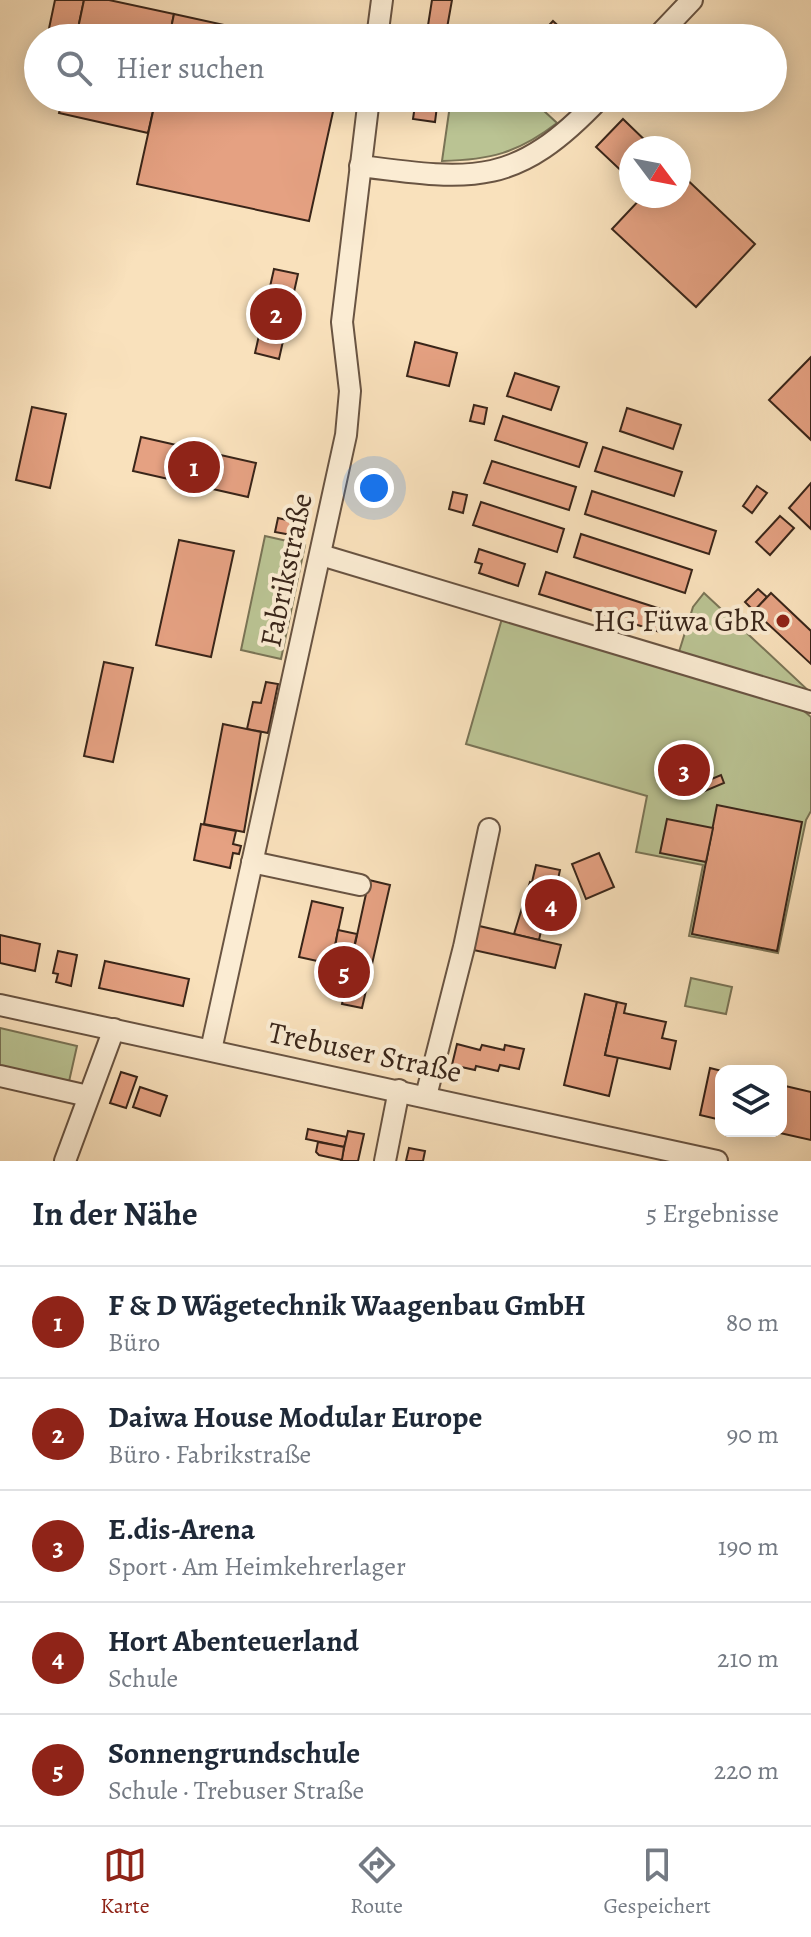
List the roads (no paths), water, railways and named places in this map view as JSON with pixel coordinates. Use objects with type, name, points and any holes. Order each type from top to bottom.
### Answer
[{"type":"street","points":[[379,24],[382,0]]},
{"type":"street","points":[[669,24],[692,0]]},
{"type":"street","name":"Fabrikstraße","points":[[211,1050],[321,555],[349,412],[350,391],[342,322],[367,112]]},
{"type":"street","points":[[360,166],[459,176],[505,169],[541,152],[561,138],[586,112]]},
{"type":"street","points":[[321,555],[811,702]]},
{"type":"street","points":[[426,1096],[464,947],[489,829]]},
{"type":"street","points":[[252,862],[360,885]]},
{"type":"street","name":"Trebuser Straße","points":[[0,1005],[426,1096],[678,1157],[717,1161]]},
{"type":"street","points":[[65,1161],[114,1029]]},
{"type":"street","points":[[0,1076],[88,1096]]},
{"type":"street","points":[[385,1161],[399,1090]]},
{"type":"place","name":"Daiwa House Modular Europe","points":[[276,314]]},
{"type":"place","name":"F & D Wägetechnik Waagenbau GmbH","points":[[194,467]]},
{"type":"place","name":"HG Füwa GbR","points":[[783,621]]},
{"type":"place","name":"E.dis-Arena","points":[[684,770]]},
{"type":"place","name":"Hort Abenteuerland","points":[[551,905]]},
{"type":"place","name":"Sonnengrundschule","points":[[344,972]]}]
